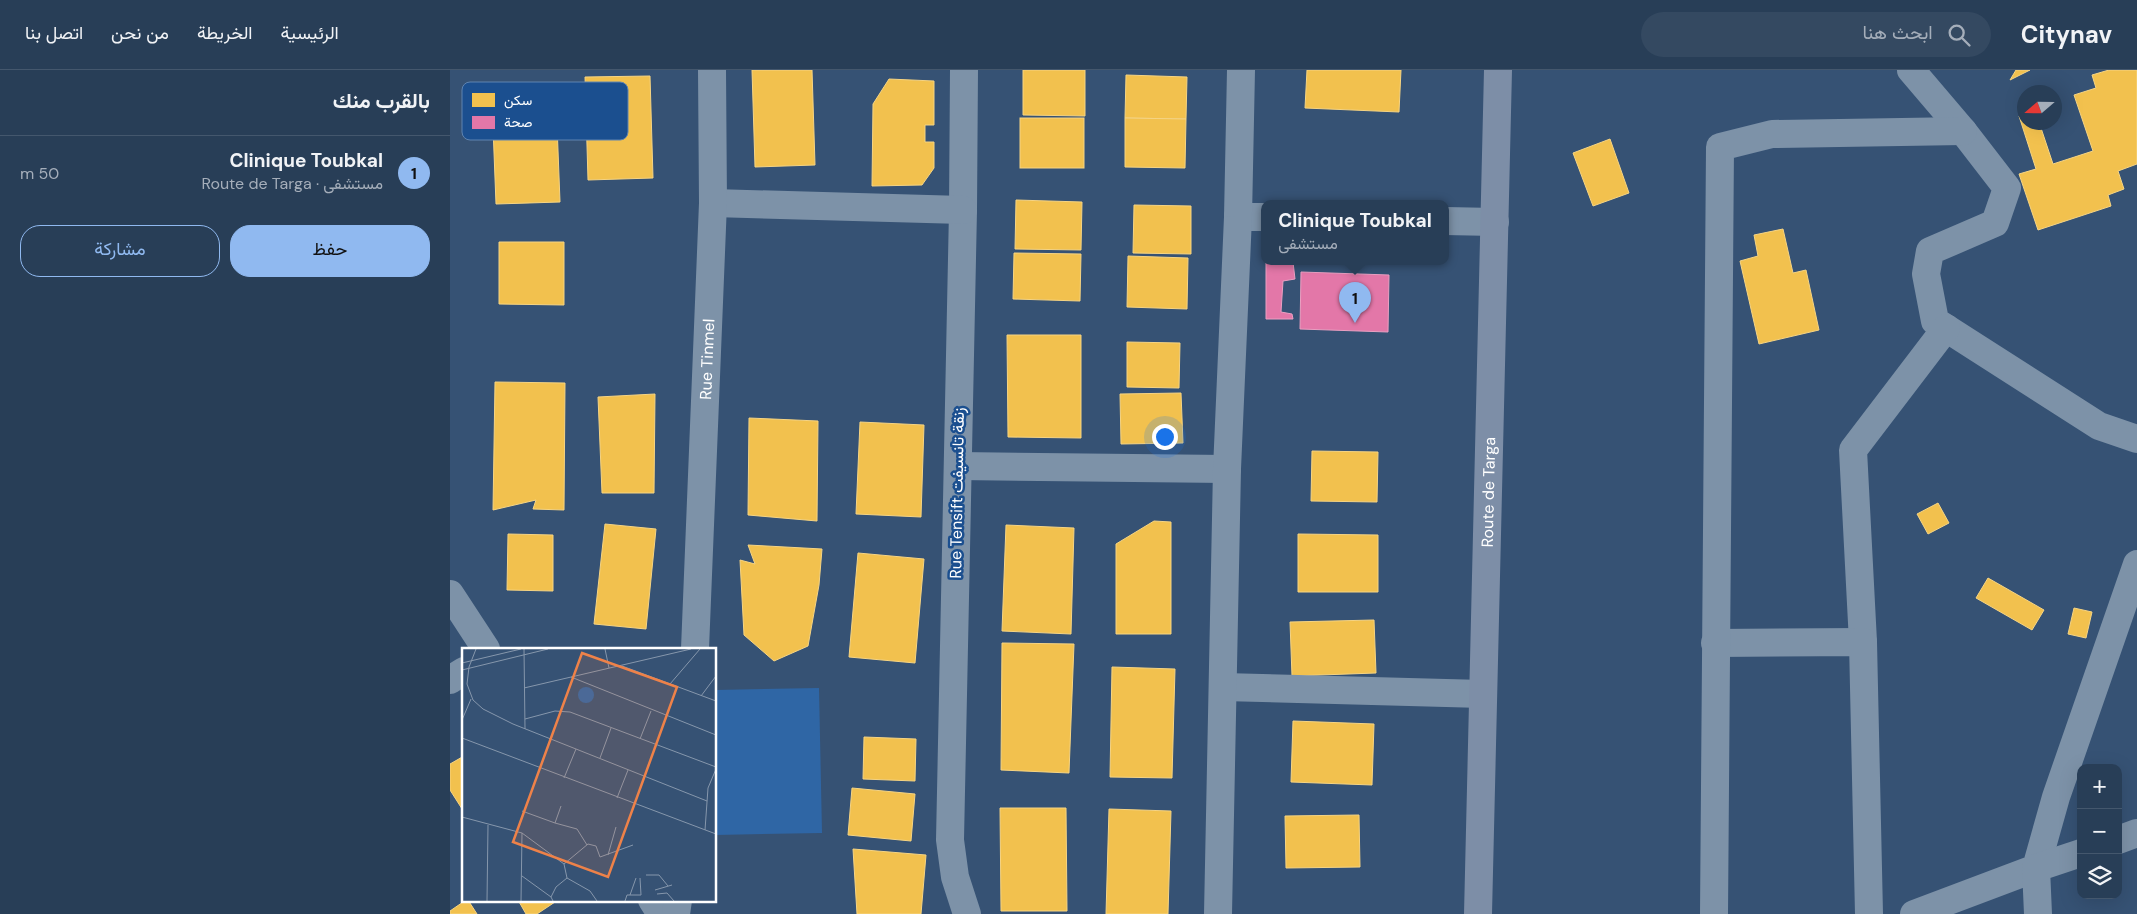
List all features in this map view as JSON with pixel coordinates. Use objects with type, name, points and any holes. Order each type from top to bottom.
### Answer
[{"type":"main road","name":"Route de Targa","points":[[1478,914],[1498,70]]},
{"type":"street","name":"Rue Tinmel","points":[[695,648],[713,204],[712,70]]},
{"type":"street","name":"Rue Tensift زنقة تانسيفت","points":[[964,70],[963,210],[950,840],[955,877],[967,914]]},
{"type":"street","points":[[1218,914],[1227,469],[1238,217],[1240,70]]},
{"type":"street","points":[[1911,70],[1963,131],[2007,188],[1995,224],[1930,251],[1926,274],[1935,321],[2099,426],[2137,439]]},
{"type":"street","points":[[1714,914],[1720,147],[1772,134],[1963,131]]},
{"type":"street","points":[[713,204],[963,210]]},
{"type":"street","points":[[1238,217],[1261,217]]},
{"type":"street","points":[[1449,221],[1495,222]]},
{"type":"street","points":[[1868,914],[1863,642],[1853,450],[1946,328]]},
{"type":"street","points":[[958,466],[1227,469]]},
{"type":"street","points":[[2038,914],[2036,868],[2056,797],[2137,564]]},
{"type":"street","points":[[450,594],[485,648]]},
{"type":"street","points":[[1716,643],[1863,642]]},
{"type":"street","points":[[450,680],[462,672]]},
{"type":"street","points":[[1223,687],[1483,694]]},
{"type":"street","points":[[2122,839],[2137,834]]},
{"type":"street","points":[[1914,914],[2078,854]]},
{"type":"street","points":[[653,902],[661,914]]},
{"type":"shaded area","points":[[819,688],[822,833],[716,835],[716,690]]},
{"type":"building: سكن","points":[[752,70],[812,70],[815,165],[755,167]]},
{"type":"building: سكن","points":[[1023,70],[1085,70],[1085,116],[1023,115]]},
{"type":"building: سكن","points":[[1307,70],[1401,70],[1399,112],[1305,108]]},
{"type":"building: سكن","points":[[2016,70],[2030,70],[2010,80]]},
{"type":"building: سكن","points":[[2109,70],[2137,70],[2137,164],[2118,171],[2124,189],[2108,195],[2111,206],[2038,230],[2019,174],[2036,169],[2023,130],[2042,130],[2053,164],[2093,151],[2074,95],[2096,88],[2092,75]]},
{"type":"building: سكن","points":[[1126,75],[1187,77],[1186,119],[1125,118]]},
{"type":"building: سكن","points":[[650,76],[653,178],[588,180],[587,140],[628,140],[628,82],[585,82],[585,77]]},
{"type":"building: سكن","points":[[889,79],[934,81],[934,125],[925,125],[925,142],[934,142],[934,168],[922,185],[872,186],[873,104]]},
{"type":"building: سكن","points":[[1020,118],[1084,118],[1084,168],[1020,168]]},
{"type":"building: سكن","points":[[1125,118],[1186,119],[1185,168],[1125,167]]},
{"type":"building: سكن","points":[[1610,139],[1629,193],[1593,206],[1573,153]]},
{"type":"building: سكن","points":[[494,140],[558,140],[560,202],[496,204]]},
{"type":"building: سكن","points":[[1016,200],[1082,202],[1081,250],[1015,249]]},
{"type":"building: سكن","points":[[1134,205],[1191,206],[1191,254],[1133,253]]},
{"type":"building: سكن","points":[[1783,229],[1793,273],[1806,270],[1819,330],[1759,344],[1740,261],[1758,256],[1754,235]]},
{"type":"building: سكن","points":[[499,242],[564,242],[564,305],[499,304]]},
{"type":"building: سكن","points":[[1014,253],[1081,254],[1080,301],[1013,299]]},
{"type":"building: سكن","points":[[1128,256],[1188,258],[1187,309],[1127,307]]},
{"type":"building: سكن","points":[[1007,335],[1081,335],[1081,438],[1008,437]]},
{"type":"building: سكن","points":[[1127,342],[1180,343],[1179,388],[1127,387]]},
{"type":"building: سكن","points":[[495,382],[565,383],[564,510],[533,509],[536,500],[493,510]]},
{"type":"building: سكن","points":[[1181,393],[1183,443],[1121,444],[1120,394]]},
{"type":"building: سكن","points":[[655,394],[654,493],[602,493],[598,397]]},
{"type":"building: سكن","points":[[749,418],[818,421],[817,521],[748,515]]},
{"type":"building: سكن","points":[[860,422],[924,425],[921,517],[856,514]]},
{"type":"building: سكن","points":[[1312,451],[1378,452],[1377,502],[1311,501]]},
{"type":"building: سكن","points":[[1938,503],[1949,523],[1928,534],[1917,514]]},
{"type":"building: سكن","points":[[1154,521],[1171,522],[1171,634],[1116,634],[1116,544]]},
{"type":"building: سكن","points":[[605,524],[656,529],[646,629],[594,624]]},
{"type":"building: سكن","points":[[1006,525],[1074,528],[1071,634],[1002,631]]},
{"type":"building: سكن","points":[[508,534],[553,535],[553,591],[507,590]]},
{"type":"building: سكن","points":[[1298,534],[1378,535],[1378,592],[1298,592]]},
{"type":"building: سكن","points":[[748,545],[822,549],[819,585],[808,646],[774,661],[744,635],[740,560],[755,564]]},
{"type":"building: سكن","points":[[858,553],[924,559],[915,663],[849,657]]},
{"type":"building: سكن","points":[[1988,578],[2044,610],[2032,630],[1976,598]]},
{"type":"building: سكن","points":[[2074,608],[2092,612],[2086,638],[2068,634]]},
{"type":"building: سكن","points":[[1374,620],[1376,673],[1292,676],[1290,622]]},
{"type":"building: سكن","points":[[1002,643],[1074,644],[1069,773],[1001,770]]},
{"type":"building: سكن","points":[[1112,667],[1175,669],[1172,778],[1110,777]]},
{"type":"building: سكن","points":[[1293,721],[1374,724],[1372,785],[1291,782]]},
{"type":"building: سكن","points":[[864,737],[916,739],[915,781],[863,779]]},
{"type":"building: سكن","points":[[462,757],[462,809],[450,790],[450,764]]},
{"type":"building: سكن","points":[[852,788],[915,794],[911,841],[848,835]]},
{"type":"building: سكن","points":[[1000,808],[1066,808],[1067,911],[1001,911]]},
{"type":"building: سكن","points":[[1109,809],[1171,811],[1168,914],[1106,914]]},
{"type":"building: سكن","points":[[1359,815],[1360,867],[1286,868],[1285,816]]},
{"type":"building: سكن","points":[[853,849],[926,855],[921,914],[857,914]]},
{"type":"building: سكن","points":[[463,902],[469,902],[477,914],[450,914],[450,911]]},
{"type":"building: سكن","points":[[519,902],[555,902],[537,914],[526,914]]},
{"type":"building: صحة","points":[[1266,265],[1293,265],[1295,279],[1283,281],[1281,312],[1292,314],[1293,319],[1266,319]]},
{"type":"building: صحة","points":[[1301,272],[1389,275],[1388,332],[1300,329]]},
{"type":"place","name":"Clinique Toubkal","points":[[1355,323]]}]
